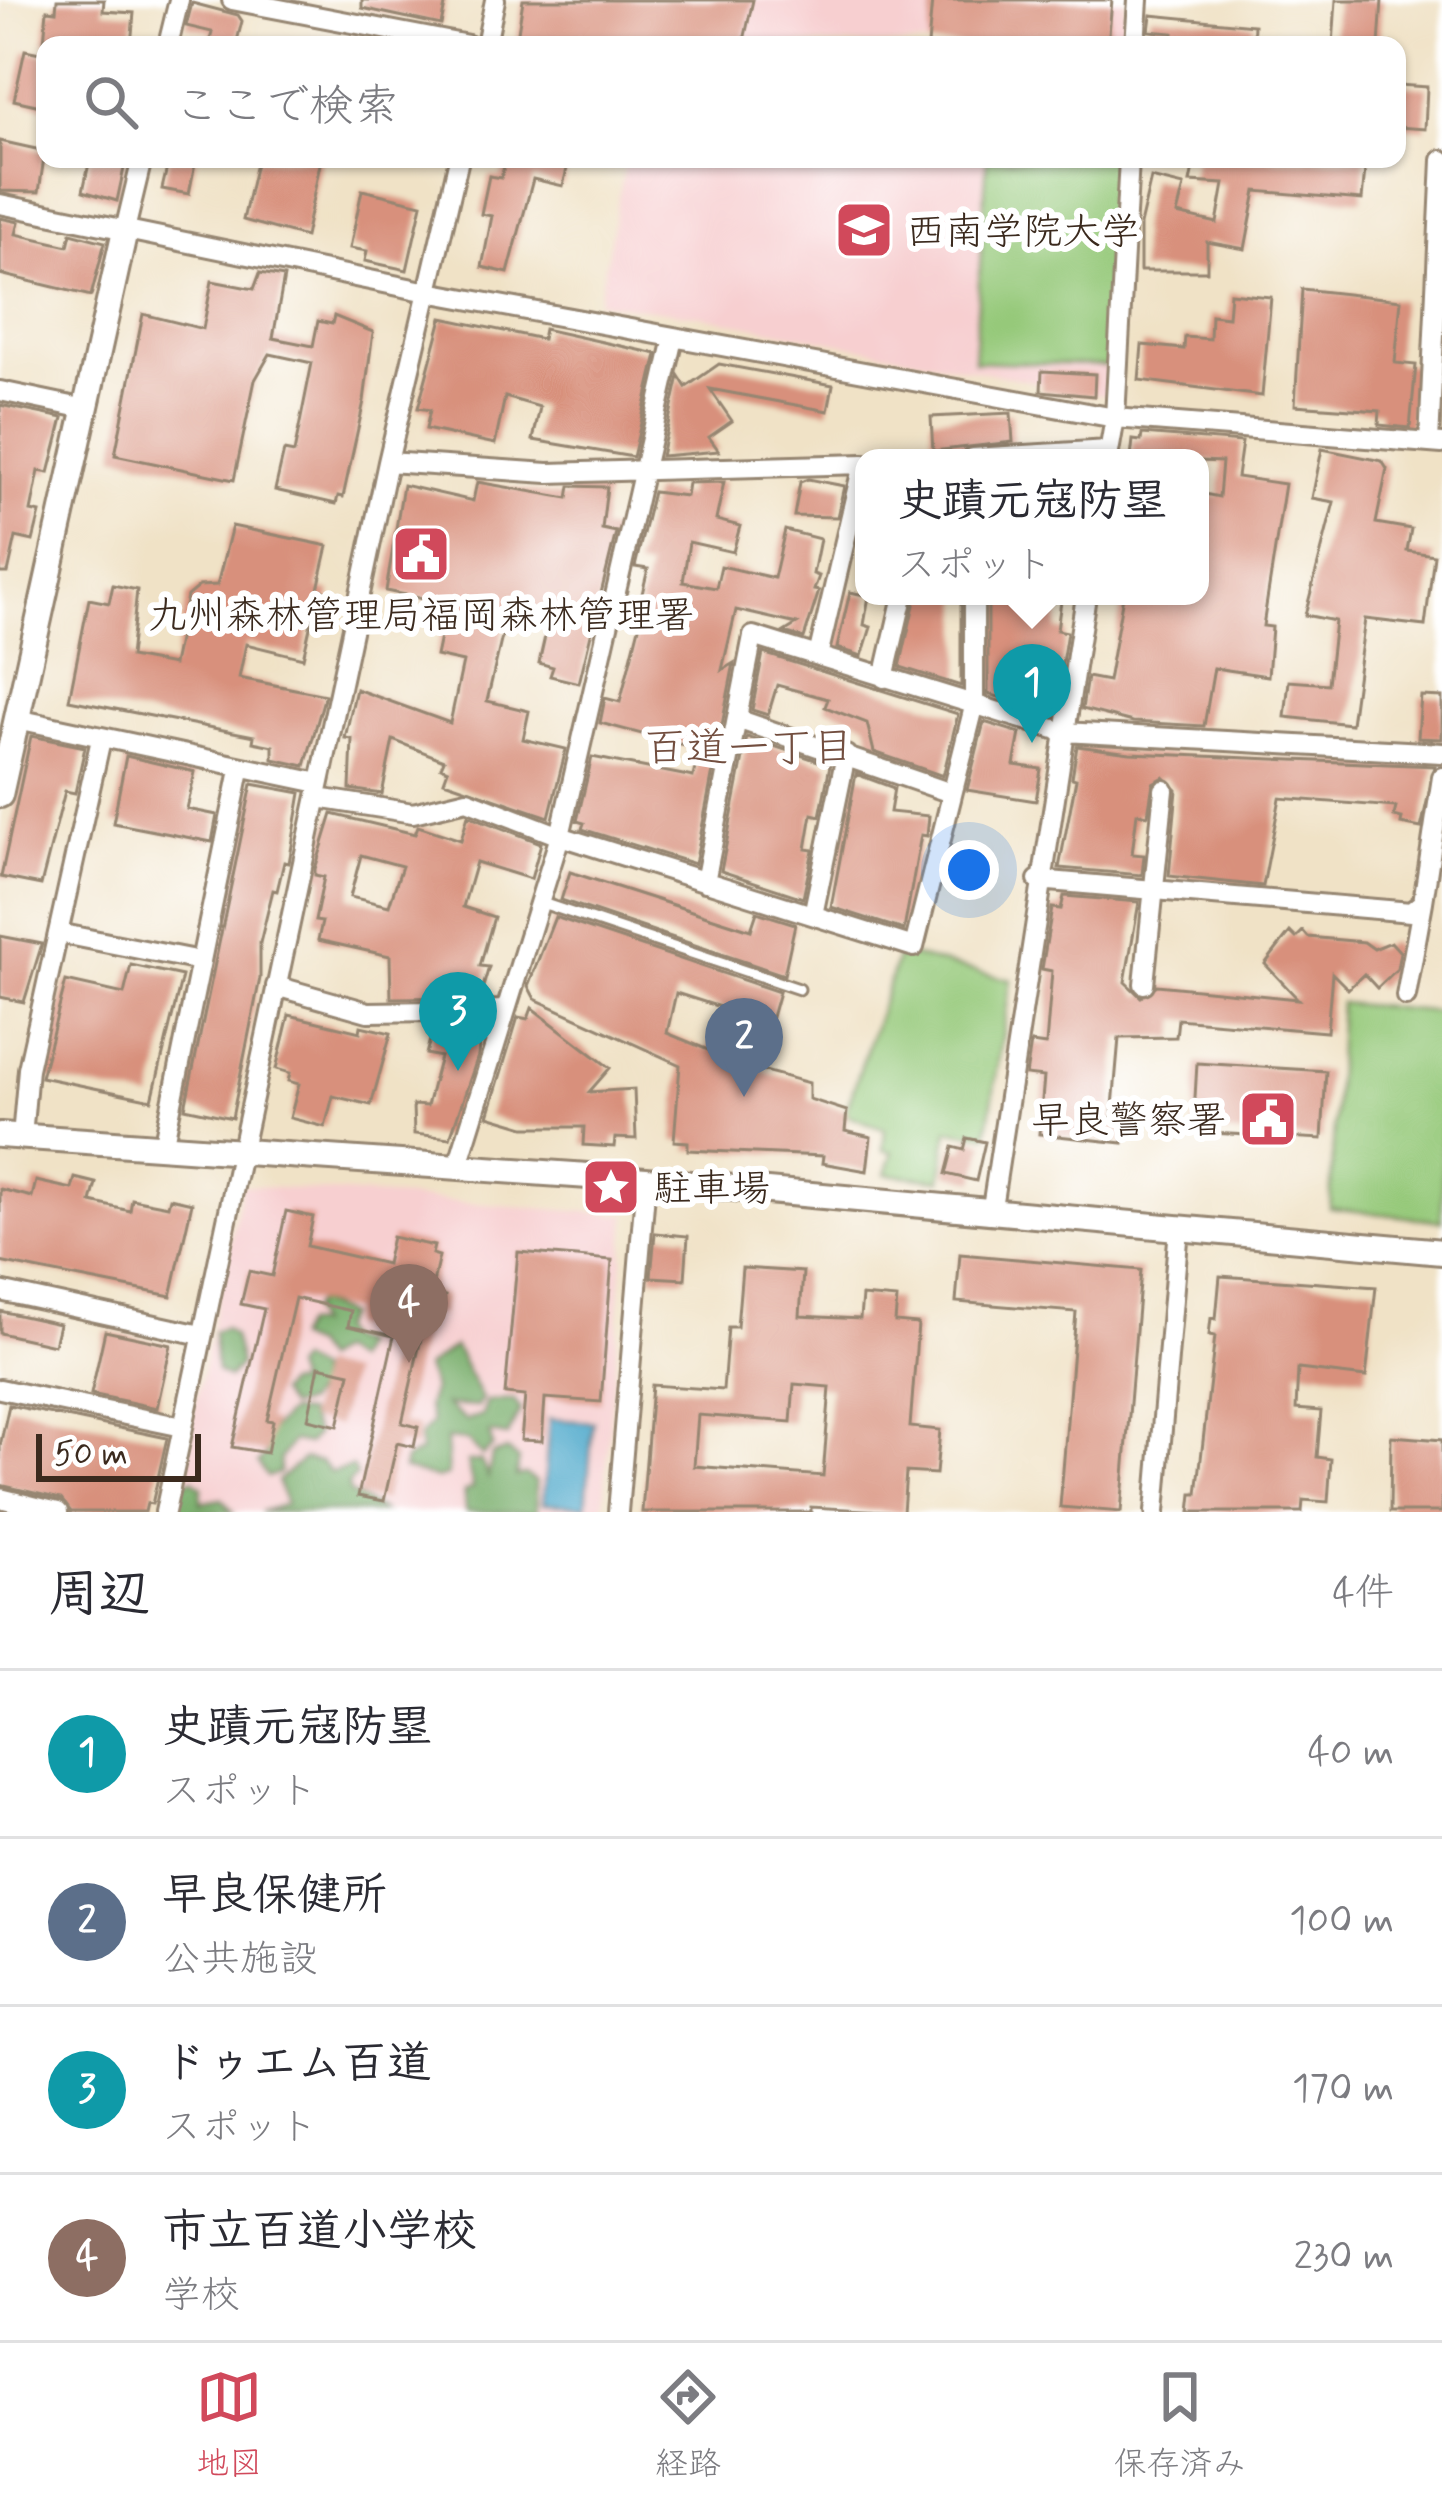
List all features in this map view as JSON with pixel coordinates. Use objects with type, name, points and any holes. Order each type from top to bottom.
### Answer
[{"type":"street","points":[[170,36],[179,0]]},
{"type":"street","points":[[232,0],[421,36]]},
{"type":"street","points":[[488,36],[495,0]]},
{"type":"street","points":[[1136,36],[1138,0]]},
{"type":"street","points":[[0,204],[428,292],[1115,418],[1435,443],[1442,160]]},
{"type":"street","points":[[0,795],[140,168]]},
{"type":"street","points":[[165,1512],[388,462],[457,168]]},
{"type":"street","points":[[1109,449],[1115,418],[1129,168]]},
{"type":"street","points":[[457,1168],[560,836],[674,338]]},
{"type":"street","points":[[0,391],[86,409]]},
{"type":"street","points":[[388,462],[446,470],[640,473],[855,464]]},
{"type":"street","points":[[818,656],[855,502]]},
{"type":"street","points":[[884,678],[901,605]]},
{"type":"street","points":[[17,719],[413,813],[466,800],[560,836],[914,947],[974,707],[974,605]]},
{"type":"street","points":[[991,1214],[1038,880],[1085,605]]},
{"type":"street","points":[[705,882],[753,635],[1064,733],[1442,753]]},
{"type":"street","points":[[737,719],[951,793]]},
{"type":"street","points":[[101,739],[11,1136],[646,1180],[1442,1252]]},
{"type":"street","points":[[813,916],[846,755]]},
{"type":"street","points":[[163,1147],[240,770]]},
{"type":"street","points":[[1406,996],[1442,777]]},
{"type":"street","points":[[1144,984],[1164,790]]},
{"type":"street","points":[[1038,880],[1411,912],[1423,902]]},
{"type":"street","points":[[58,933],[200,961]]},
{"type":"street","points":[[276,986],[368,1012],[503,1010]]},
{"type":"street","points":[[618,1512],[646,1180]]},
{"type":"street","points":[[1154,1512],[1178,1228]]},
{"type":"street","points":[[0,1291],[201,1335]]},
{"type":"street","points":[[0,1389],[183,1427]]},
{"type":"street","points":[[0,1498],[58,1512]]},
{"type":"lane","points":[[539,902],[799,989]]},
{"type":"shaded area","points":[[657,0],[1125,0],[1123,36],[650,36]]},
{"type":"shaded area","name":"西南学院大学","points":[[624,168],[1118,168],[1111,397],[701,316],[598,302]]},
{"type":"shaded area","points":[[242,1185],[627,1215],[603,1512],[172,1512]]},
{"type":"green space","points":[[986,168],[1118,168],[1112,366],[974,361]]},
{"type":"green space","points":[[899,953],[1011,980],[987,1135],[948,1130],[941,1180],[886,1174],[893,1152],[883,1150],[885,1129],[845,1114]]},
{"type":"green space","points":[[1340,1003],[1442,1012],[1442,1221],[1330,1208]]},
{"type":"green space","points":[[316,1302],[346,1315],[338,1329],[343,1338],[360,1345],[353,1361],[337,1351],[322,1360],[312,1346],[295,1339],[303,1324],[316,1325],[310,1310]]},
{"type":"green space","points":[[224,1328],[233,1336],[240,1364],[228,1378],[216,1371],[213,1332]]},
{"type":"green space","points":[[454,1346],[482,1399],[477,1407],[446,1405],[466,1421],[482,1416],[487,1401],[514,1400],[520,1410],[508,1436],[489,1433],[493,1447],[482,1456],[468,1441],[446,1439],[448,1475],[437,1479],[403,1469],[405,1460],[420,1452],[419,1437],[432,1423],[427,1406],[433,1389],[425,1368]]},
{"type":"green space","points":[[298,1361],[316,1371],[317,1388],[306,1403],[288,1407],[278,1393],[286,1384],[297,1384],[292,1369]]},
{"type":"green space","points":[[289,1412],[306,1413],[316,1434],[308,1444],[292,1441],[280,1459],[279,1473],[267,1477],[258,1463],[266,1454],[267,1433]]},
{"type":"green space","points":[[507,1450],[519,1460],[516,1476],[525,1474],[536,1482],[537,1512],[466,1512],[464,1492],[473,1488],[467,1462],[481,1461],[488,1477],[492,1455]]},
{"type":"green space","points":[[304,1459],[321,1462],[331,1473],[352,1467],[356,1476],[348,1485],[350,1493],[383,1512],[260,1512],[286,1504],[277,1481]]},
{"type":"green space","points":[[193,1479],[202,1487],[201,1503],[222,1499],[233,1512],[167,1512],[182,1483]]},
{"type":"water","points":[[549,1419],[593,1422],[586,1506],[543,1503]]},
{"type":"building","points":[[57,0],[104,0],[103,11],[134,13],[132,36],[45,36],[47,10],[56,11]]},
{"type":"building","points":[[362,0],[446,0],[441,25],[362,8]]},
{"type":"building","points":[[523,0],[753,0],[745,36],[517,36]]},
{"type":"building","points":[[932,0],[1112,0],[1109,36],[929,36]]},
{"type":"building","points":[[1336,0],[1382,0],[1380,36],[1334,36]]},
{"type":"building","points":[[192,3],[238,15],[242,21],[238,36],[211,36],[212,32],[186,26]]},
{"type":"building","points":[[1151,15],[1254,25],[1253,36],[1173,36],[1149,31]]},
{"type":"building","points":[[25,50],[36,52],[36,105],[14,100]]},
{"type":"building","points":[[1406,86],[1427,87],[1425,129],[1406,128]]},
{"type":"building","points":[[0,141],[36,149],[36,168],[43,168],[39,192],[0,191]]},
{"type":"building","points":[[88,168],[124,168],[117,201],[83,191]]},
{"type":"building","points":[[167,168],[194,168],[189,194],[162,189]]},
{"type":"building","points":[[255,168],[319,168],[305,237],[243,220]]},
{"type":"building","points":[[504,168],[567,168],[563,186],[533,179],[508,273],[482,267],[492,216],[481,214],[489,176],[501,178]]},
{"type":"building","points":[[1193,168],[1365,168],[1362,200],[1256,191],[1245,249],[1207,242],[1207,271],[1140,271],[1140,225],[1151,178],[1184,186],[1177,214],[1217,223],[1224,184],[1190,182]]},
{"type":"building","points":[[362,190],[422,204],[407,270],[365,261],[367,251],[350,248]]},
{"type":"building","points":[[0,218],[19,222],[16,234],[68,246],[71,233],[105,242],[91,296],[0,274]]},
{"type":"building","points":[[260,273],[284,277],[273,338],[313,346],[318,321],[332,324],[334,316],[373,332],[364,401],[343,497],[338,496],[336,504],[275,490],[284,451],[294,453],[312,363],[270,354],[255,380],[234,480],[115,455],[143,314],[203,329],[212,281],[254,289]]},
{"type":"building","points":[[1302,289],[1401,300],[1395,363],[1416,365],[1410,428],[1379,425],[1380,411],[1295,405]]},
{"type":"building","points":[[1230,293],[1271,297],[1262,396],[1139,380],[1142,345],[1184,349],[1185,337],[1210,339],[1211,315],[1228,317]]},
{"type":"building","points":[[442,318],[542,339],[544,329],[657,354],[633,457],[533,440],[540,407],[505,397],[495,444],[426,429],[430,410],[418,408]]},
{"type":"building","points":[[719,364],[833,385],[828,411],[710,389],[732,421],[709,437],[719,451],[661,456],[679,376],[686,387]]},
{"type":"building","points":[[1042,371],[1095,374],[1094,396],[1041,391]]},
{"type":"building","points":[[0,405],[63,418],[49,473],[39,471],[31,511],[40,513],[33,541],[16,537],[8,573],[0,573]]},
{"type":"building","points":[[1011,413],[1013,442],[933,449],[931,417]]},
{"type":"building","points":[[1142,434],[1242,442],[1237,477],[1285,484],[1263,626],[1272,627],[1268,676],[1214,668],[1204,726],[1133,722],[1082,709],[1087,677],[1108,681],[1121,605],[1209,605],[1209,495],[1219,497],[1222,462],[1209,461],[1209,449],[1132,449],[1133,440],[1141,441]]},
{"type":"building","points":[[1322,449],[1382,461],[1387,469],[1376,523],[1411,529],[1407,551],[1434,555],[1425,626],[1365,619],[1351,724],[1285,717],[1289,681],[1328,684],[1335,621],[1305,615],[1334,502],[1312,498]]},
{"type":"building","points":[[808,479],[844,486],[837,517],[794,516],[800,482]]},
{"type":"building","points":[[477,482],[568,498],[570,486],[607,487],[602,529],[616,532],[579,683],[550,676],[553,667],[539,663],[548,623],[507,615],[487,701],[529,711],[523,739],[566,749],[549,817],[444,781],[448,770],[441,767],[444,760],[393,740],[382,794],[350,789],[352,739],[345,738],[356,689],[450,723],[463,662],[436,656],[447,604],[386,591],[403,485],[473,501]]},
{"type":"building","points":[[724,482],[716,520],[740,526],[733,552],[689,542],[683,582],[716,588],[721,566],[774,578],[785,530],[820,539],[813,574],[819,576],[814,590],[819,591],[804,638],[784,632],[797,624],[736,610],[722,670],[734,663],[695,864],[582,829],[584,823],[577,821],[592,757],[693,777],[699,749],[600,723],[605,698],[620,702],[644,607],[639,606],[648,569],[635,567],[653,492],[686,496],[688,483]]},
{"type":"building","points":[[232,526],[328,546],[318,589],[331,592],[325,616],[313,614],[303,658],[246,644],[239,678],[325,695],[305,766],[273,759],[273,746],[253,742],[254,736],[69,700],[89,599],[109,603],[113,585],[137,590],[130,657],[173,665],[187,596],[199,586],[217,585]]},
{"type":"building","points":[[850,592],[855,593],[855,605],[867,605],[864,625],[871,627],[862,656],[837,648]]},
{"type":"building","points":[[914,605],[961,605],[961,686],[900,667]]},
{"type":"building","points":[[988,605],[1060,605],[1057,630],[1067,632],[1054,712],[988,694]]},
{"type":"building","points":[[763,653],[958,714],[943,776],[874,752],[867,723],[825,707],[828,699],[777,685],[768,715],[752,710]]},
{"type":"building","points":[[1421,696],[1442,697],[1442,739],[1418,738]]},
{"type":"building","points":[[984,722],[1020,733],[1014,765],[1041,769],[1036,801],[967,790]]},
{"type":"building","points":[[31,736],[85,747],[75,793],[65,791],[41,885],[1,877]]},
{"type":"building","points":[[747,737],[830,765],[820,816],[812,814],[806,849],[813,850],[803,898],[721,871]]},
{"type":"building","points":[[1077,746],[1130,753],[1435,766],[1421,828],[1401,824],[1402,818],[1394,816],[1396,807],[1280,798],[1263,886],[1169,876],[1177,790],[1164,777],[1153,783],[1148,815],[1137,813],[1132,854],[1144,855],[1142,875],[1059,868],[1076,779],[1072,778]]},
{"type":"building","points":[[126,756],[195,772],[187,809],[217,815],[212,842],[113,823]]},
{"type":"building","points":[[856,774],[894,788],[890,812],[929,816],[927,836],[921,835],[904,930],[831,907]]},
{"type":"building","points":[[252,784],[301,793],[289,863],[284,862],[277,891],[273,890],[260,943],[260,978],[232,1118],[185,1108]]},
{"type":"building","points":[[332,814],[415,834],[418,826],[461,840],[468,815],[541,843],[531,879],[476,862],[463,907],[494,917],[480,966],[489,967],[480,997],[391,998],[390,956],[318,940],[322,922],[315,921],[324,877],[315,875]],"holes":[[[361,855],[402,866],[389,906],[350,897]]]},
{"type":"building","points":[[570,872],[751,930],[757,912],[795,924],[784,975],[561,900]]},
{"type":"building","points":[[1064,896],[1139,902],[1125,982],[1141,997],[1157,985],[1298,999],[1265,964],[1290,932],[1296,938],[1303,931],[1308,937],[1364,942],[1374,949],[1391,942],[1400,952],[1397,969],[1377,988],[1364,974],[1348,989],[1332,973],[1327,1032],[1178,1019],[1176,1037],[1119,1038],[1112,1118],[1125,1120],[1123,1143],[1039,1134],[1044,1077],[1026,1075],[1031,1043],[1046,1045],[1052,971],[1042,969],[1052,908],[1061,909]]},
{"type":"building","points":[[555,917],[779,992],[770,1024],[761,1021],[746,1066],[809,1083],[809,1099],[847,1111],[845,1131],[871,1137],[867,1171],[822,1163],[823,1156],[688,1150],[688,1142],[674,1141],[680,1065],[535,999],[528,986]],"holes":[[[676,993],[723,1008],[708,1050],[667,1033]]]},
{"type":"building","points":[[0,936],[42,944],[24,1002],[0,997]]},
{"type":"building","points":[[131,965],[182,976],[152,1100],[41,1077],[66,981],[124,994]]},
{"type":"building","points":[[532,1008],[610,1068],[589,1092],[634,1089],[636,1139],[615,1138],[614,1147],[583,1145],[584,1127],[525,1127],[488,1116],[518,1017],[528,1019]]},
{"type":"building","points":[[289,1015],[360,1032],[361,1026],[391,1033],[371,1105],[333,1096],[325,1127],[290,1118],[299,1084],[288,1081],[290,1073],[276,1069]]},
{"type":"building","points":[[470,1024],[469,1032],[480,1033],[478,1056],[450,1138],[414,1134],[413,1105],[427,1106],[440,1057],[426,1054],[434,1025]]},
{"type":"building","points":[[1197,1063],[1326,1071],[1322,1139],[1193,1132]]},
{"type":"building","points":[[967,1138],[985,1142],[976,1181],[946,1174],[953,1147],[964,1150]]},
{"type":"building","points":[[75,1178],[96,1183],[91,1202],[130,1211],[132,1199],[168,1206],[170,1198],[192,1203],[171,1296],[0,1262],[0,1189],[32,1197],[36,1181],[72,1189]]},
{"type":"building","points":[[286,1211],[313,1217],[307,1246],[386,1264],[392,1237],[434,1246],[432,1254],[439,1256],[431,1292],[445,1296],[441,1315],[427,1312],[402,1423],[418,1427],[414,1447],[397,1443],[384,1501],[358,1496],[394,1336],[348,1326],[351,1311],[295,1298],[267,1420],[273,1421],[267,1453],[232,1447],[264,1309],[241,1304],[249,1271],[272,1276]]},
{"type":"building","points":[[655,1233],[688,1236],[685,1279],[651,1277]]},
{"type":"building","points":[[518,1252],[612,1260],[601,1402],[545,1398],[542,1441],[521,1440],[525,1396],[505,1394]]},
{"type":"building","points":[[960,1254],[1141,1270],[1121,1512],[1060,1507],[1076,1312],[956,1302]]},
{"type":"building","points":[[742,1268],[803,1272],[800,1316],[860,1319],[862,1296],[897,1299],[895,1322],[918,1324],[910,1427],[940,1430],[936,1474],[906,1472],[903,1512],[811,1507],[811,1512],[642,1512],[652,1385],[723,1390],[728,1327],[737,1327]],"holes":[[[794,1384],[830,1387],[823,1476],[694,1466],[698,1415],[791,1422]]]},
{"type":"building","points":[[1220,1276],[1376,1287],[1366,1377],[1298,1369],[1296,1409],[1321,1411],[1317,1457],[1331,1459],[1328,1502],[1303,1500],[1302,1512],[1190,1512],[1192,1494],[1197,1494],[1215,1336],[1209,1335],[1211,1318],[1216,1319]]},
{"type":"building","points":[[0,1311],[59,1324],[54,1345],[0,1333]]},
{"type":"building","points":[[105,1331],[171,1345],[157,1408],[91,1394]]},
{"type":"building","points":[[319,1366],[350,1373],[338,1426],[308,1419]]},
{"type":"building","points":[[9,1405],[167,1438],[152,1504],[147,1503],[145,1512],[71,1512],[61,1499],[0,1485],[0,1446]]},
{"type":"building","points":[[1391,1436],[1442,1440],[1442,1512],[1390,1512]]},
{"type":"place","name":"西南学院大学","points":[[864,230]]},
{"type":"place","name":"九州森林管理局福岡森林管理署","points":[[421,554]]},
{"type":"place","name":"史蹟元寇防塁","points":[[1032,743]]},
{"type":"place","name":"ドゥエム百道","points":[[458,1071]]},
{"type":"place","name":"早良保健所","points":[[744,1097]]},
{"type":"place","name":"早良警察署","points":[[1268,1119]]},
{"type":"place","name":"駐車場","points":[[611,1187]]},
{"type":"place","name":"市立百道小学校","points":[[409,1363]]},
{"type":"district","name":"百道一丁目","points":[[749,746]]}]
